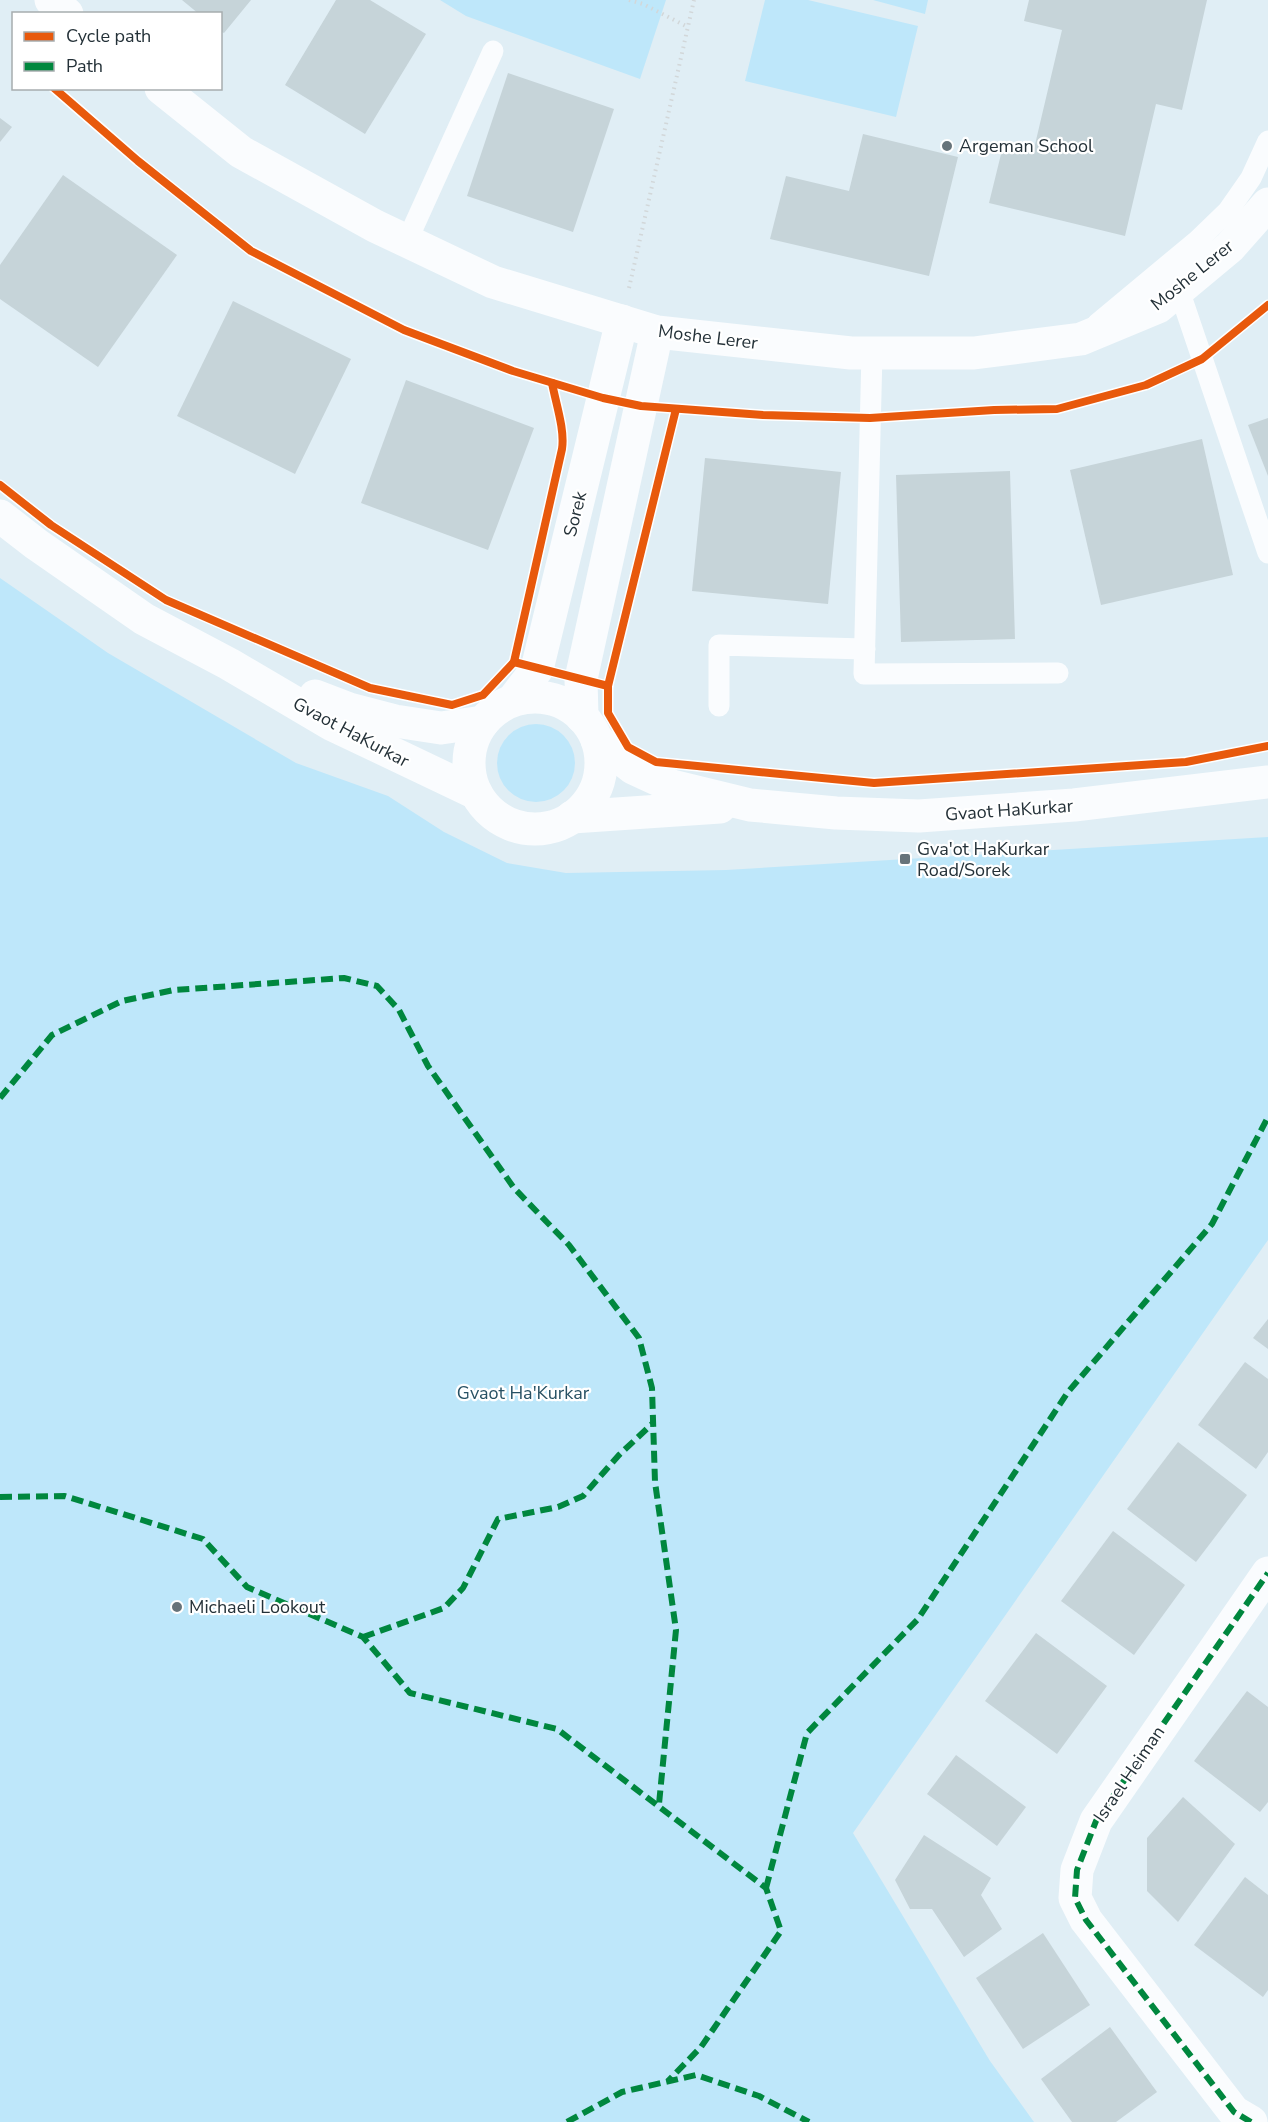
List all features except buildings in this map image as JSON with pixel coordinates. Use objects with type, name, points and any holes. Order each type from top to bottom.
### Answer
[{"type":"street","points":[[51,0],[65,12]]},
{"type":"street","name":"Moshe Lerer","points":[[163,90],[240,152],[407,241],[494,282],[657,332],[851,353],[974,353],[1081,339],[1158,307],[1230,247],[1268,204]]},
{"type":"street","name":"Sorek","points":[[513,700],[537,669],[622,321]]},
{"type":"street","points":[[589,728],[567,706],[550,698],[532,697],[513,700],[496,709],[483,722],[473,738],[469,756],[470,775],[476,793],[486,808],[501,820],[519,827],[538,829],[556,825],[572,817],[585,805],[600,774],[600,756],[589,728],[581,679],[657,332]]},
{"type":"street","name":"Gvaot HaKurkar","points":[[0,516],[144,620],[229,664],[331,724],[476,793]]},
{"type":"street","name":"Gvaot HaKurkar","points":[[229,664],[349,709],[395,721],[441,728],[483,722]]},
{"type":"street","name":"Gvaot HaKurkar","points":[[589,728],[633,768],[672,786],[750,805],[836,813],[919,816],[1074,805],[1268,783]]},
{"type":"street","name":"Gvaot HaKurkar","points":[[572,817],[750,805]]},
{"type":"street","name":"Israel Heiman","points":[[1251,2122],[1234,2112],[1086,1920],[1075,1898],[1077,1870],[1096,1821],[1268,1573]]},
{"type":"lane","points":[[407,241],[493,51]]},
{"type":"lane","points":[[1081,339],[1198,240],[1228,211],[1251,178],[1268,141]]},
{"type":"lane","points":[[1179,290],[1268,553]]},
{"type":"lane","points":[[872,353],[864,674],[1058,673]]},
{"type":"lane","points":[[719,706],[719,645],[865,650]]},
{"type":"path","points":[[629,0],[643,4],[688,27]]},
{"type":"path","points":[[622,321],[694,0]]},
{"type":"green space","points":[[440,0],[666,0],[640,79],[466,16]]},
{"type":"green space","points":[[765,0],[808,0],[918,26],[896,117],[745,81]]},
{"type":"green space","points":[[873,0],[928,0],[925,14]]},
{"type":"green space","name":"Gvaot Ha'Kurkar","points":[[0,578],[108,653],[296,763],[388,796],[444,832],[507,863],[566,873],[726,870],[1268,837],[1268,1240],[853,1833],[990,2061],[1034,2122],[0,2122]]},
{"type":"green space","points":[[536,724],[551,727],[563,736],[572,748],[575,763],[572,778],[563,790],[551,799],[536,802],[521,799],[509,790],[500,778],[497,763],[500,748],[509,736],[521,727]]},
{"type":"marked path","points":[[0,1098],[52,1035],[122,1001],[174,990],[344,978],[377,986],[399,1010],[428,1066],[514,1188],[569,1245],[639,1338],[652,1388],[655,1482],[676,1630],[659,1804]]},
{"type":"marked path","points":[[766,1888],[807,1733],[918,1619],[1068,1392],[1212,1224],[1268,1117]]},
{"type":"marked path","points":[[363,1637],[444,1608],[463,1588],[498,1519],[558,1507],[583,1496],[619,1455],[653,1423]]},
{"type":"marked path","points":[[0,1497],[65,1496],[203,1539],[247,1587],[363,1637],[410,1693],[557,1729],[766,1888],[781,1931],[701,2047],[668,2081]]},
{"type":"marked path","points":[[1251,2122],[1234,2112],[1086,1920],[1075,1898],[1077,1870],[1096,1821],[1268,1573]]},
{"type":"marked path","points":[[567,2122],[622,2092],[696,2075],[759,2096],[809,2122]]},
{"type":"cycle path","points":[[56,90],[138,161],[251,251],[404,330],[513,371],[603,398],[641,406],[763,415],[870,418],[994,410],[1057,409],[1146,385],[1202,359],[1268,305]]},
{"type":"cycle path","points":[[514,662],[563,442],[552,383]]},
{"type":"cycle path","points":[[608,686],[676,409]]},
{"type":"cycle path","points":[[0,485],[51,525],[166,600],[370,688],[452,705],[483,695],[514,662],[608,686],[608,713],[628,747],[656,762],[874,783],[1186,762],[1268,746]]},
{"type":"place","name":"Argeman School","points":[[947,146]]},
{"type":"place","name":"Gva'ot HaKurkar Road/Sorek","points":[[905,859]]},
{"type":"place","name":"Michaeli Lookout","points":[[177,1607]]}]
